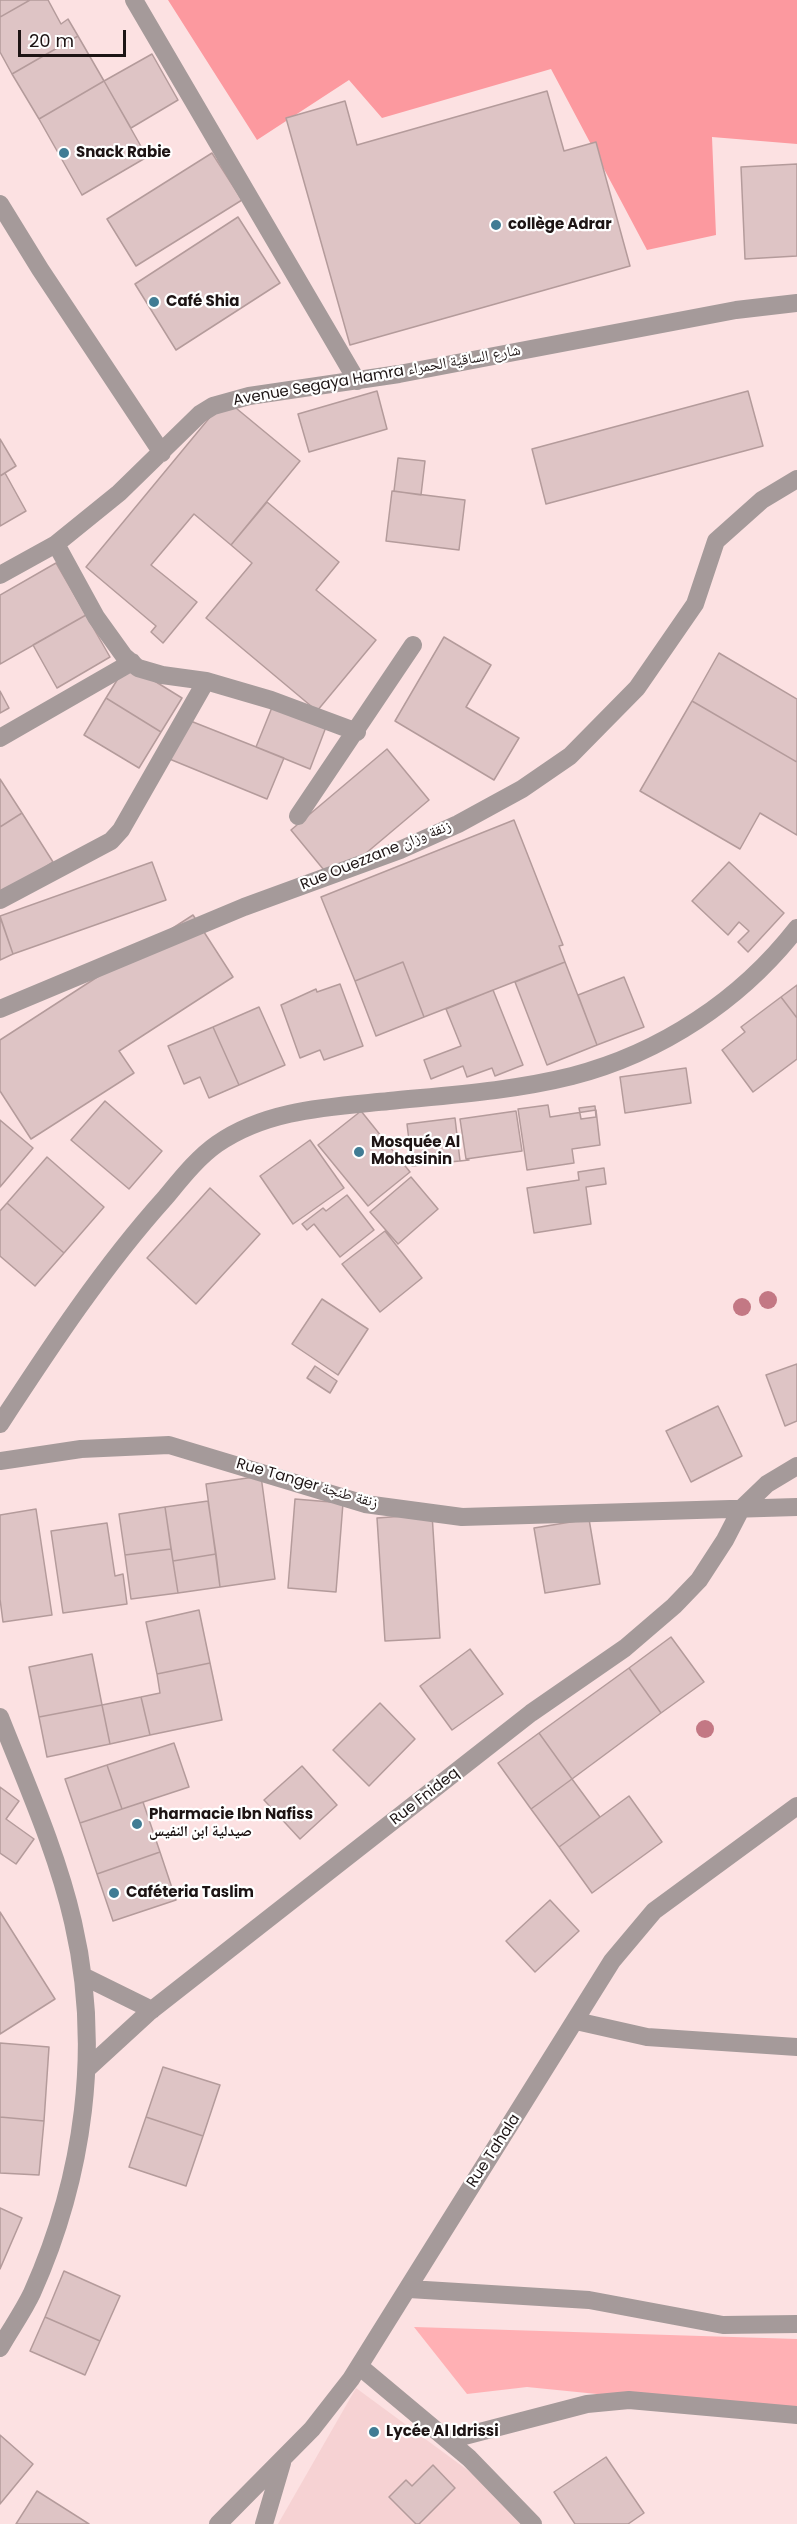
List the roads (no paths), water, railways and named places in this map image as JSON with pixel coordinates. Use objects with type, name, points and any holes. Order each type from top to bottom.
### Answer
[{"type":"street","points":[[134,0],[357,381]]},
{"type":"street","points":[[0,204],[162,453]]},
{"type":"street","name":"Avenue Segaya Hamra شارع الساقية الحمراء","points":[[0,575],[56,544],[119,494],[162,453],[182,430],[213,406],[249,396],[357,381],[736,310],[797,303]]},
{"type":"street","name":"Rue Ouezzane زنقة وزان","points":[[0,1009],[244,907],[400,850],[458,824],[522,789],[570,756],[637,688],[695,604],[716,542],[762,500],[797,479]]},
{"type":"street","points":[[56,544],[96,617],[124,656],[138,668],[162,675],[206,681],[271,700],[357,732]]},
{"type":"street","points":[[298,816],[357,732],[413,645]]},
{"type":"street","points":[[0,738],[132,662]]},
{"type":"street","points":[[0,900],[111,841],[121,830],[206,681]]},
{"type":"street","points":[[0,1424],[91,1292],[147,1218],[215,1145],[255,1123],[303,1111],[508,1088],[573,1076],[630,1055],[682,1030],[739,990],[775,956],[797,928]]},
{"type":"street","name":"Rue Tanger زنقة طنجة","points":[[0,1461],[81,1449],[169,1444],[365,1504],[462,1517],[797,1507]]},
{"type":"street","name":"Rue Fnideq","points":[[88,2068],[152,2010],[531,1713],[625,1648],[674,1606],[699,1580],[725,1540],[741,1509],[767,1484],[797,1466]]},
{"type":"street","points":[[0,1717],[61,1881],[84,1976],[88,2068],[78,2149],[64,2205],[31,2294],[0,2349]]},
{"type":"street","name":"Rue Tahala","points":[[218,2524],[282,2463],[312,2429],[359,2366],[612,1961],[654,1911],[797,1806]]},
{"type":"street","points":[[84,1976],[152,2010]]},
{"type":"street","points":[[576,2021],[647,2037],[797,2047]]},
{"type":"street","points":[[409,2289],[589,2300],[723,2325],[797,2324]]},
{"type":"street","points":[[359,2366],[449,2440],[533,2524]]},
{"type":"street","points":[[449,2440],[587,2404],[629,2400],[797,2415]]},
{"type":"street","points":[[264,2524],[282,2463]]},
{"type":"place","name":"Snack Rabie","points":[[64,153]]},
{"type":"place","name":"collège Adrar","points":[[496,225]]},
{"type":"place","name":"Café Shia","points":[[154,302]]},
{"type":"place","name":"Mosquée Al Mohasinin","points":[[359,1152]]},
{"type":"place","name":"Pharmacie Ibn Nafiss صيدلية ابن النفيس","points":[[137,1824]]},
{"type":"place","name":"Caféteria Taslim","points":[[114,1893]]},
{"type":"place","name":"Lycée Al Idrissi","points":[[374,2432]]}]
